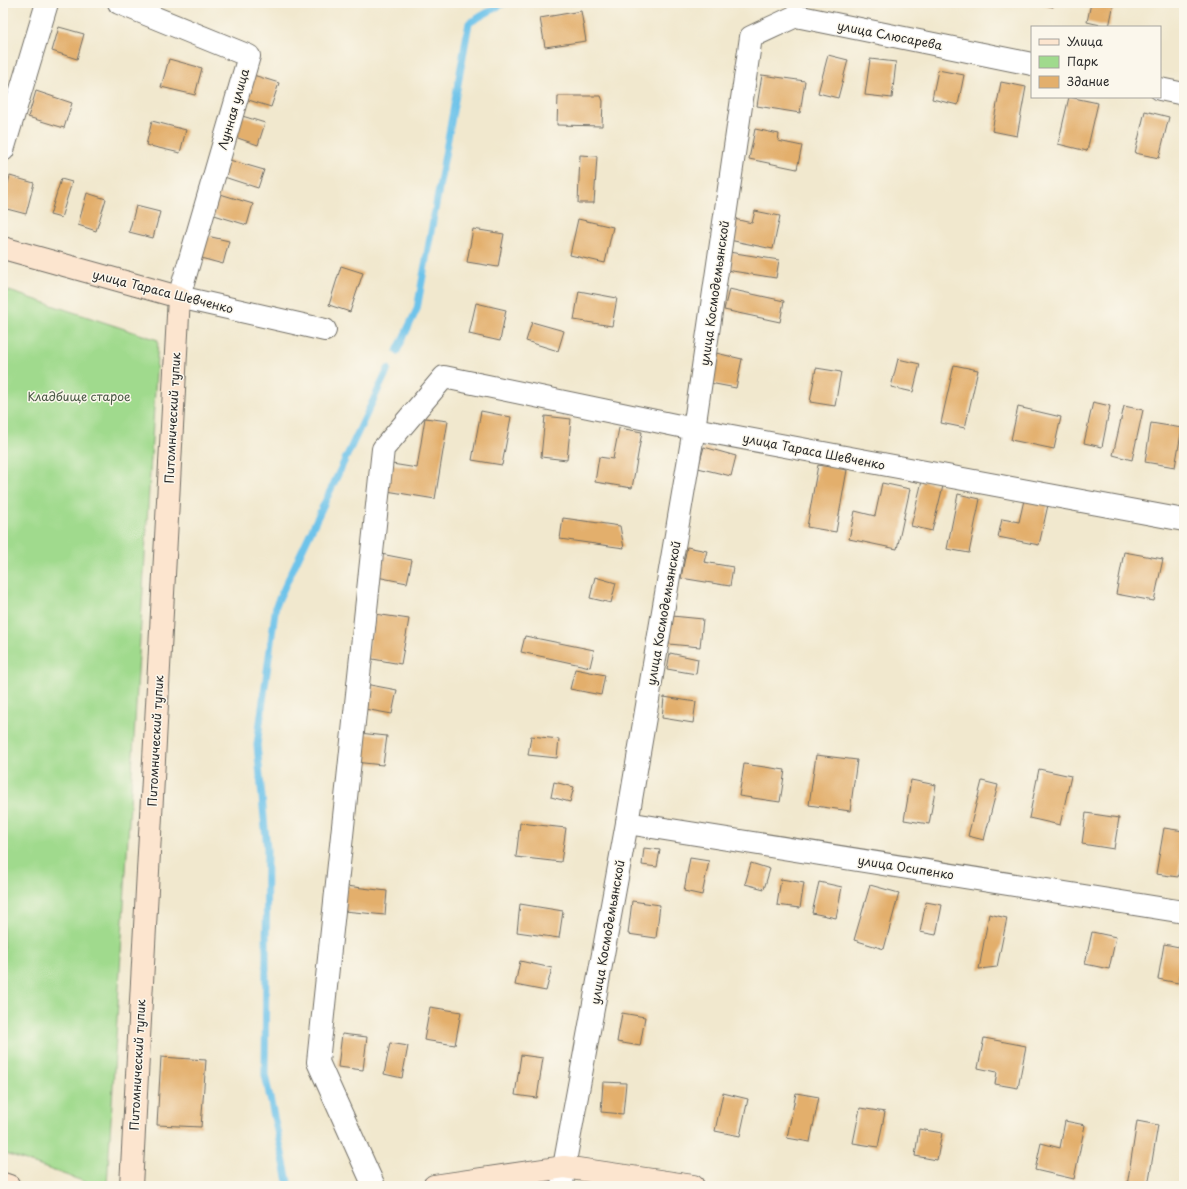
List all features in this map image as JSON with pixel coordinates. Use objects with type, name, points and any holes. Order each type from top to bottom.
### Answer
[{"type":"street","points":[[3,150],[47,3]]},
{"type":"street","name":"Лунная улица","points":[[119,3],[249,56],[179,297]]},
{"type":"street","name":"улица Слюсарева","points":[[751,37],[796,16],[1031,64]]},
{"type":"street","name":"улица Космодемьянской","points":[[563,1177],[627,823],[694,429],[751,37]]},
{"type":"street","points":[[1161,90],[1184,94]]},
{"type":"street","name":"улица Тараса Шевченко","points":[[3,248],[179,297],[325,330]]},
{"type":"street","name":"Питомнический тупик","points":[[131,1186],[179,297]]},
{"type":"street","name":"улица Тараса Шевченко","points":[[374,1186],[318,1062],[382,449],[444,377],[694,429],[1184,520]]},
{"type":"street","name":"улица Осипенко","points":[[627,823],[1184,912]]},
{"type":"street","points":[[434,1186],[482,1178],[563,1177],[694,1186]]},
{"type":"street","points":[[3,1184],[9,1186]]},
{"type":"green space","name":"Кладбище старое","points":[[3,289],[158,340],[107,1186],[97,1186],[3,1153]]},
{"type":"building","points":[[1038,3],[1054,3],[1053,7]]},
{"type":"building","points":[[1091,3],[1114,3],[1109,26],[1087,22]]},
{"type":"building","points":[[581,11],[586,41],[545,47],[540,18]]},
{"type":"building","points":[[59,27],[84,34],[77,59],[52,51]]},
{"type":"building","points":[[828,55],[848,60],[838,98],[818,93]]},
{"type":"building","points":[[169,59],[202,68],[195,95],[161,87]]},
{"type":"building","points":[[870,59],[896,62],[892,98],[865,95]]},
{"type":"building","points":[[938,70],[964,75],[958,105],[932,99]]},
{"type":"building","points":[[250,74],[279,83],[271,107],[242,98]]},
{"type":"building","points":[[762,75],[805,81],[800,113],[757,106]]},
{"type":"building","points":[[1001,82],[1026,87],[1017,136],[992,131]]},
{"type":"building","points":[[36,91],[72,103],[64,128],[28,117]]},
{"type":"building","points":[[558,96],[601,96],[603,101],[602,126],[557,125]]},
{"type":"building","points":[[1069,98],[1098,103],[1087,151],[1058,144]]},
{"type":"building","points":[[1145,111],[1169,117],[1159,158],[1135,153]]},
{"type":"building","points":[[239,115],[265,123],[258,145],[232,136]]},
{"type":"building","points":[[152,121],[186,130],[180,153],[146,145]]},
{"type":"building","points":[[755,129],[779,134],[778,141],[802,146],[797,169],[749,159]]},
{"type":"building","points":[[580,155],[597,156],[594,203],[578,203]]},
{"type":"building","points":[[226,159],[264,170],[258,188],[221,176]]},
{"type":"building","points":[[10,176],[34,183],[26,214],[3,208],[3,202]]},
{"type":"building","points":[[61,179],[72,182],[61,218],[50,215]]},
{"type":"building","points":[[87,193],[106,199],[96,231],[78,225]]},
{"type":"building","points":[[217,193],[253,204],[247,225],[211,214]]},
{"type":"building","points":[[136,206],[160,212],[153,238],[129,232]]},
{"type":"building","points":[[755,211],[780,216],[773,249],[729,240],[734,219],[752,223]]},
{"type":"building","points":[[578,219],[613,227],[605,263],[570,255]]},
{"type":"building","points":[[473,229],[504,234],[498,267],[467,262]]},
{"type":"building","points":[[203,235],[229,241],[223,264],[197,257]]},
{"type":"building","points":[[729,252],[779,260],[776,278],[726,270]]},
{"type":"building","points":[[341,266],[363,273],[350,312],[329,305]]},
{"type":"building","points":[[729,289],[784,301],[780,322],[724,310]]},
{"type":"building","points":[[579,291],[617,298],[612,326],[574,320]]},
{"type":"building","points":[[476,303],[506,310],[500,341],[469,334]]},
{"type":"building","points":[[532,322],[564,331],[558,351],[526,341]]},
{"type":"building","points":[[716,353],[742,359],[736,388],[710,383]]},
{"type":"building","points":[[898,359],[920,364],[913,392],[891,387]]},
{"type":"building","points":[[954,365],[978,370],[965,428],[941,423]]},
{"type":"building","points":[[816,368],[841,372],[835,406],[810,402]]},
{"type":"building","points":[[1093,402],[1110,406],[1102,447],[1084,443]]},
{"type":"building","points":[[1124,406],[1143,410],[1132,460],[1113,455]]},
{"type":"building","points":[[1018,407],[1061,417],[1054,449],[1011,440]]},
{"type":"building","points":[[481,411],[511,417],[502,465],[472,460]]},
{"type":"building","points":[[545,416],[571,419],[567,460],[541,457]]},
{"type":"building","points":[[425,418],[448,421],[435,499],[387,491],[392,464],[417,468]]},
{"type":"building","points":[[1151,423],[1182,428],[1175,467],[1145,462]]},
{"type":"building","points":[[619,428],[642,432],[632,488],[595,482],[599,457],[613,459]]},
{"type":"building","points":[[704,447],[736,456],[731,476],[698,468]]},
{"type":"building","points":[[818,465],[847,470],[836,532],[807,527]]},
{"type":"building","points":[[922,481],[943,486],[932,531],[911,526]]},
{"type":"building","points":[[882,483],[910,489],[897,549],[849,539],[855,511],[875,516]]},
{"type":"building","points":[[958,494],[980,499],[969,553],[947,549]]},
{"type":"building","points":[[1024,500],[1048,505],[1039,545],[998,537],[1002,519],[1019,522]]},
{"type":"building","points":[[563,518],[620,526],[624,548],[560,539]]},
{"type":"building","points":[[687,547],[707,551],[704,562],[733,567],[730,586],[681,578]]},
{"type":"building","points":[[1124,552],[1163,559],[1154,601],[1116,594]]},
{"type":"building","points":[[381,554],[412,560],[407,583],[377,577]]},
{"type":"building","points":[[595,577],[616,583],[611,603],[590,598]]},
{"type":"building","points":[[375,614],[409,619],[401,664],[367,658]]},
{"type":"building","points":[[672,616],[703,619],[700,647],[669,644]]},
{"type":"building","points":[[525,636],[594,650],[590,667],[521,652]]},
{"type":"building","points":[[670,653],[698,659],[696,674],[667,669]]},
{"type":"building","points":[[575,669],[605,675],[601,695],[570,689]]},
{"type":"building","points":[[365,684],[397,690],[392,714],[359,708]]},
{"type":"building","points":[[664,697],[696,702],[693,723],[662,718]]},
{"type":"building","points":[[359,733],[387,736],[383,765],[354,762]]},
{"type":"building","points":[[531,736],[559,739],[557,758],[528,755]]},
{"type":"building","points":[[816,755],[857,760],[850,811],[809,805]]},
{"type":"building","points":[[744,764],[785,770],[780,802],[739,796]]},
{"type":"building","points":[[1039,769],[1071,776],[1060,825],[1029,818]]},
{"type":"building","points":[[911,780],[936,785],[929,824],[904,820]]},
{"type":"building","points":[[982,781],[998,785],[984,840],[968,836]]},
{"type":"building","points":[[554,782],[574,787],[570,802],[551,797]]},
{"type":"building","points":[[1086,813],[1119,818],[1114,849],[1082,844]]},
{"type":"building","points":[[520,823],[566,828],[561,862],[516,857]]},
{"type":"building","points":[[1164,828],[1184,831],[1184,841],[1178,877],[1156,874]]},
{"type":"building","points":[[644,848],[660,850],[657,867],[642,865]]},
{"type":"building","points":[[690,858],[709,861],[702,895],[684,891]]},
{"type":"building","points":[[751,863],[770,869],[764,889],[745,884]]},
{"type":"building","points":[[781,879],[804,883],[800,908],[777,905]]},
{"type":"building","points":[[819,882],[842,887],[836,918],[812,913]]},
{"type":"building","points":[[870,885],[899,893],[884,949],[854,940]]},
{"type":"building","points":[[346,886],[387,891],[385,915],[344,911]]},
{"type":"building","points":[[632,901],[660,905],[656,938],[628,934]]},
{"type":"building","points":[[926,902],[942,905],[936,935],[920,932]]},
{"type":"building","points":[[520,904],[563,911],[559,938],[517,932]]},
{"type":"building","points":[[989,914],[1007,918],[997,967],[979,969]]},
{"type":"building","points":[[1092,932],[1116,937],[1109,969],[1085,964]]},
{"type":"building","points":[[1164,944],[1184,948],[1178,983],[1158,979]]},
{"type":"building","points":[[520,961],[552,968],[546,991],[515,985]]},
{"type":"building","points":[[430,1007],[461,1012],[455,1045],[424,1040]]},
{"type":"building","points":[[622,1013],[645,1017],[640,1046],[617,1042]]},
{"type":"building","points":[[342,1034],[367,1037],[363,1070],[338,1067]]},
{"type":"building","points":[[984,1038],[1026,1046],[1018,1088],[995,1084],[997,1072],[978,1068]]},
{"type":"building","points":[[390,1043],[408,1046],[402,1078],[384,1074]]},
{"type":"building","points":[[521,1055],[543,1058],[537,1098],[515,1095]]},
{"type":"building","points":[[161,1057],[206,1060],[201,1127],[157,1125]]},
{"type":"building","points":[[603,1082],[626,1083],[623,1114],[601,1112]]},
{"type":"building","points":[[723,1093],[748,1099],[740,1136],[715,1131]]},
{"type":"building","points":[[796,1093],[819,1097],[810,1142],[787,1138]]},
{"type":"building","points":[[860,1108],[885,1112],[878,1147],[853,1143]]},
{"type":"building","points":[[1065,1121],[1085,1125],[1074,1179],[1035,1170],[1041,1143],[1060,1148]]},
{"type":"building","points":[[1137,1121],[1158,1125],[1148,1186],[1127,1186]]},
{"type":"building","points":[[919,1129],[942,1133],[937,1160],[915,1156]]},
{"type":"waterway","points":[[397,351],[417,309],[469,23],[504,3]]},
{"type":"waterway","points":[[289,1186],[265,1075],[267,849],[257,745],[276,605],[388,369]]}]
